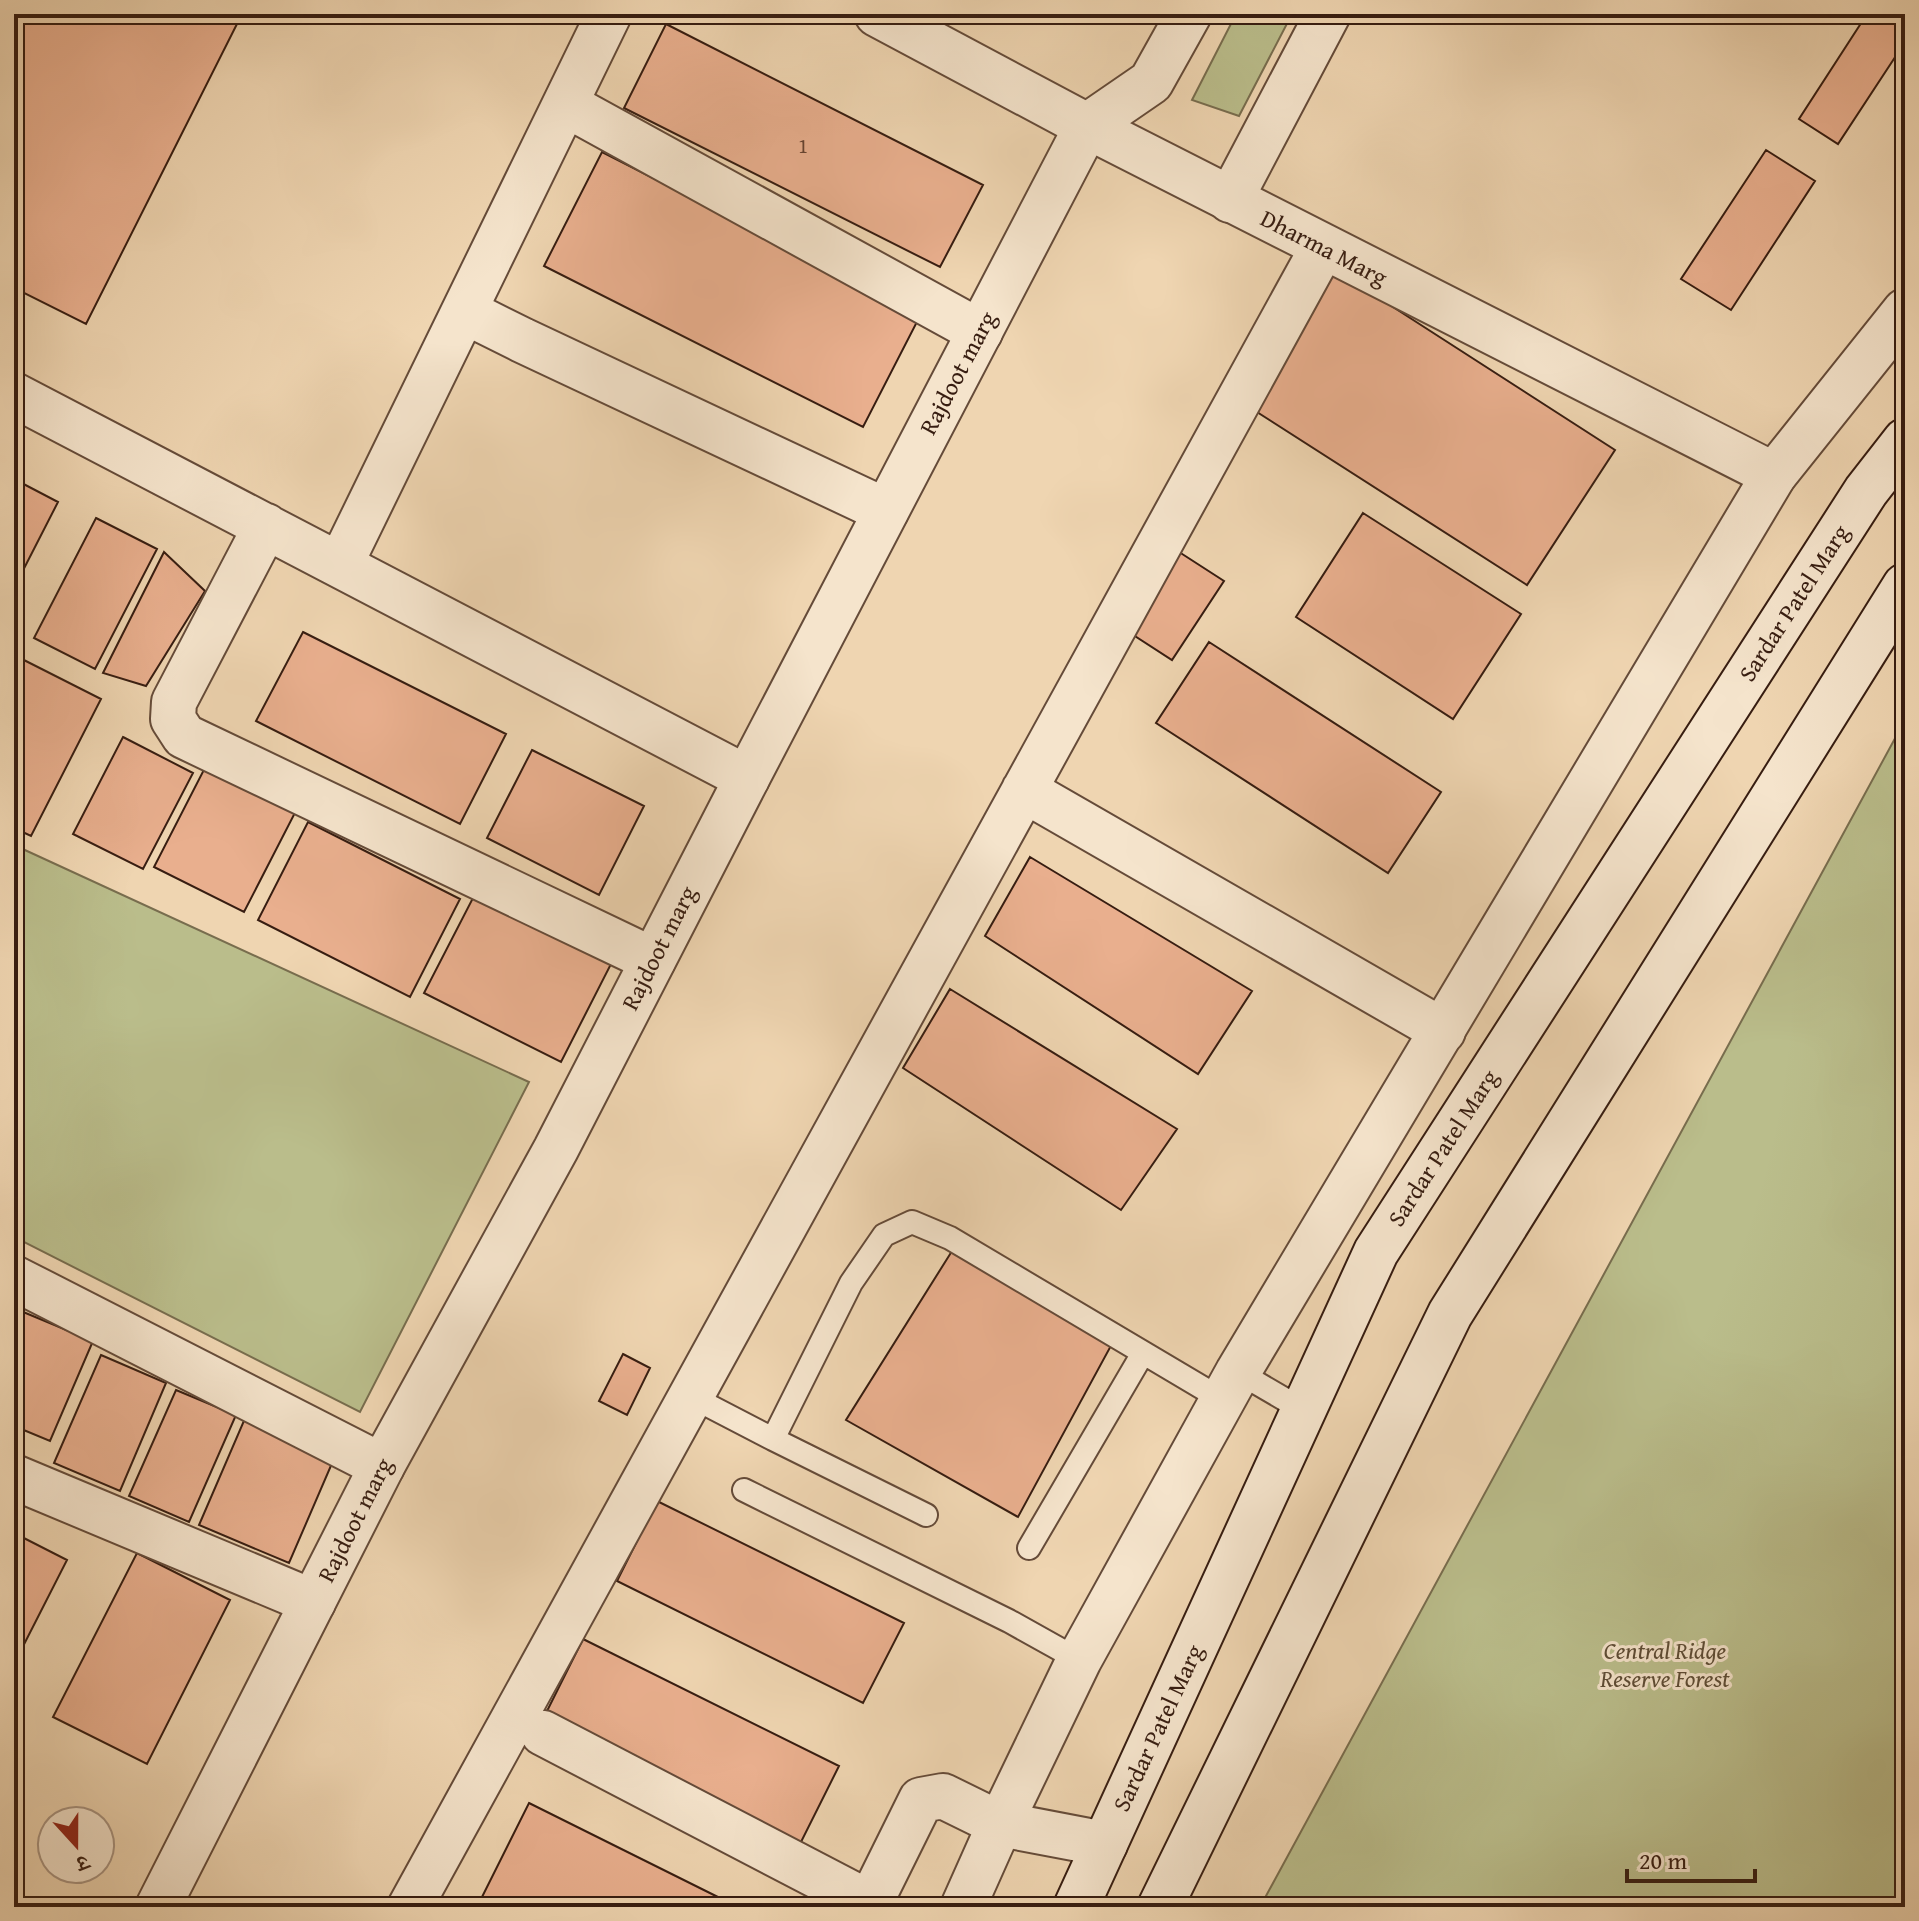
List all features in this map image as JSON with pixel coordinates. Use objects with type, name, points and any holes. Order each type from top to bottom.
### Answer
[{"type":"street","points":[[340,565],[609,14]]},
{"type":"street","name":"Dharma Marg","points":[[877,14],[1230,200],[1774,475]]},
{"type":"street","name":"Rajdoot marg","points":[[158,1907],[382,1466],[556,1149],[1087,126],[1151,82],[1189,14]]},
{"type":"street","points":[[1230,200],[1328,14]]},
{"type":"street","points":[[565,104],[980,332]]},
{"type":"street","points":[[410,1907],[1323,247]]},
{"type":"street","points":[[464,311],[886,511]]},
{"type":"street","points":[[963,1907],[1079,1660],[1230,1386],[1774,475],[1905,311]]},
{"type":"street","points":[[14,395],[747,778]]},
{"type":"street","name":"Sardar Patel Marg","points":[[1076,1907],[1376,1252],[1866,491],[1905,441]]},
{"type":"street","points":[[266,526],[174,702],[173,719],[184,736],[653,960]]},
{"type":"street","points":[[1160,1907],[1450,1314],[1905,586]]},
{"type":"street","points":[[1024,790],[1443,1031]]},
{"type":"street","points":[[14,1278],[382,1466]]},
{"type":"street","points":[[14,1477],[313,1602]]},
{"type":"street","points":[[543,1733],[873,1905],[921,1800],[943,1796],[1000,1824],[1105,1844]]},
{"type":"lane","points":[[773,1439],[851,1283],[884,1235],[912,1222],[950,1238],[1143,1353],[1303,1410]]},
{"type":"lane","points":[[1029,1548],[1143,1353]]},
{"type":"lane","points":[[692,1397],[926,1515]]},
{"type":"lane","points":[[744,1490],[1009,1621],[1079,1660]]},
{"type":"green space","points":[[1236,14],[1292,14],[1239,116],[1192,100]]},
{"type":"green space","name":"Central Ridge Reserve Forest","points":[[1905,720],[1905,1907],[1260,1907]]},
{"type":"green space","points":[[14,845],[529,1082],[360,1412],[14,1237]]},
{"type":"building","points":[[14,14],[242,14],[86,324],[14,288]]},
{"type":"building","points":[[1867,14],[1905,14],[1905,42],[1838,144],[1799,119]]},
{"type":"building","points":[[666,24],[983,185],[940,267],[624,108]]},
{"type":"building","points":[[1766,150],[1815,181],[1731,310],[1681,279]]},
{"type":"building","points":[[602,152],[921,314],[863,427],[544,266]]},
{"type":"building","points":[[1334,269],[1615,450],[1527,585],[1246,405]]},
{"type":"building","points":[[14,479],[58,502],[14,588]]},
{"type":"building","points":[[1363,513],[1521,614],[1453,719],[1296,617]]},
{"type":"building","points":[[96,518],[157,549],[95,669],[34,638]]},
{"type":"building","points":[[1176,550],[1224,581],[1172,660],[1124,629]]},
{"type":"building","points":[[164,552],[205,591],[146,686],[103,673]]},
{"type":"building","points":[[303,632],[506,734],[460,824],[256,721]]},
{"type":"building","points":[[1209,642],[1441,792],[1388,873],[1156,723]]},
{"type":"building","points":[[14,655],[101,699],[31,836],[14,828]]},
{"type":"building","points":[[123,737],[193,773],[143,869],[73,834]]},
{"type":"building","points":[[532,750],[644,806],[599,895],[487,838]]},
{"type":"building","points":[[210,758],[300,803],[244,912],[154,867]]},
{"type":"building","points":[[308,822],[460,899],[410,997],[258,920]]},
{"type":"building","points":[[1030,857],[1252,991],[1198,1074],[985,936]]},
{"type":"building","points":[[475,894],[611,964],[561,1062],[424,993]]},
{"type":"building","points":[[950,989],[1177,1129],[1121,1210],[903,1068]]},
{"type":"building","points":[[952,1251],[1113,1342],[1018,1517],[846,1420]]},
{"type":"building","points":[[16,1309],[93,1341],[50,1441],[14,1426]]},
{"type":"building","points":[[623,1354],[650,1368],[627,1415],[599,1401]]},
{"type":"building","points":[[101,1355],[166,1383],[120,1491],[54,1463]]},
{"type":"building","points":[[176,1390],[236,1415],[189,1522],[129,1496]]},
{"type":"building","points":[[246,1416],[336,1454],[289,1563],[199,1525]]},
{"type":"building","points":[[657,1501],[904,1623],[863,1703],[617,1581]]},
{"type":"building","points":[[14,1533],[67,1560],[14,1664]]},
{"type":"building","points":[[137,1553],[230,1600],[147,1764],[53,1717]]},
{"type":"building","points":[[583,1639],[839,1766],[800,1844],[544,1717]]},
{"type":"building","points":[[529,1803],[738,1907],[477,1907]]}]
